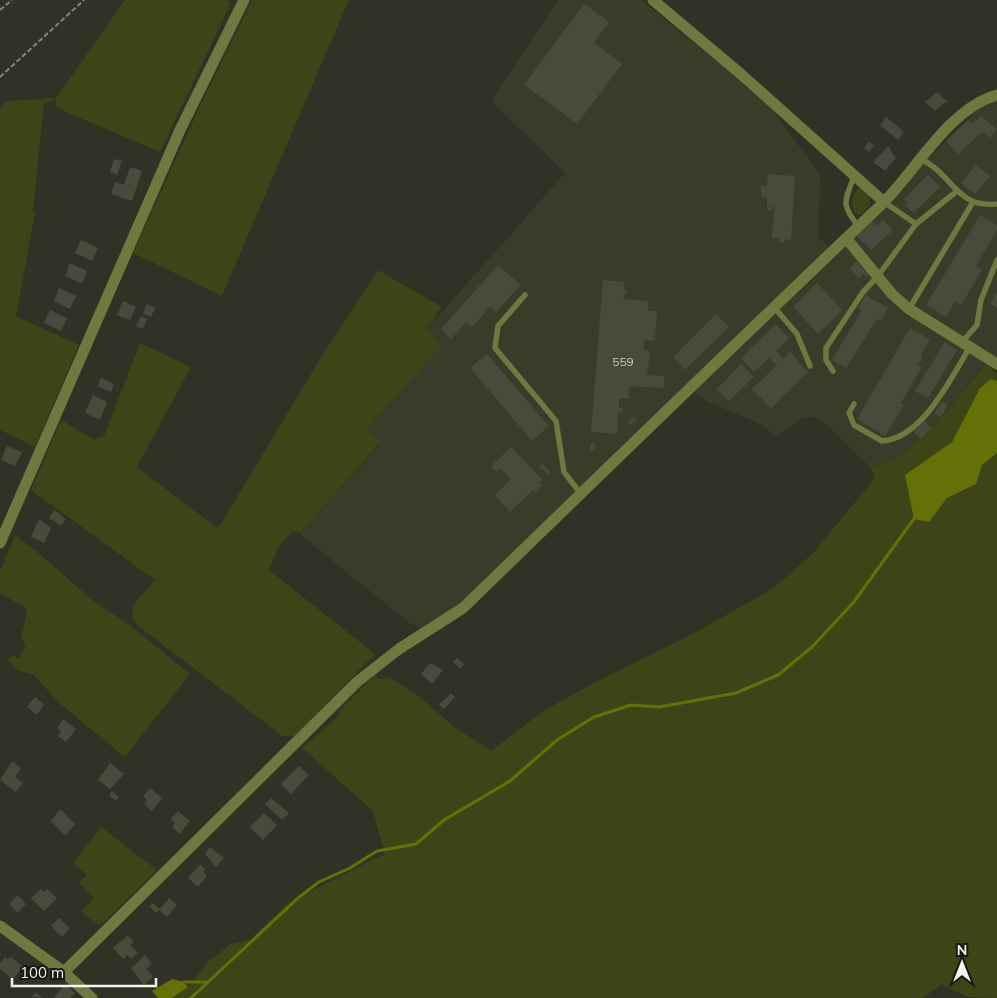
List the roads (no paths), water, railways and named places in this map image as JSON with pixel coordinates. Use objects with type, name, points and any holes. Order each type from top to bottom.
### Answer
[{"type":"street","points":[[0,543],[180,130],[244,0]]},
{"type":"street","points":[[654,0],[855,174],[884,202]]},
{"type":"street","points":[[64,972],[357,682],[399,649],[463,608],[884,202],[958,117],[982,99],[997,95]]},
{"type":"street","points":[[846,238],[892,294],[909,309],[997,364]]},
{"type":"street","points":[[0,926],[64,972],[92,998]]},
{"type":"lane","points":[[921,159],[939,169],[957,191],[973,202],[980,205],[997,204]]},
{"type":"lane","points":[[855,174],[846,199],[846,211],[858,226]]},
{"type":"lane","points":[[833,371],[826,360],[826,348],[863,292],[878,276],[916,224],[957,191]]},
{"type":"lane","points":[[884,202],[916,224]]},
{"type":"lane","points":[[909,309],[973,202]]},
{"type":"lane","points":[[854,404],[849,413],[854,425],[882,442],[902,437],[911,431],[932,406],[977,325],[981,300],[997,260]]},
{"type":"lane","points":[[526,295],[498,326],[495,348],[556,421],[564,472],[581,494]]},
{"type":"lane","points":[[774,307],[797,334],[810,366]]},
{"type":"waterway","points":[[191,998],[298,898],[319,882],[350,868],[377,851],[416,844],[444,820],[510,781],[557,740],[594,717],[631,705],[659,707],[736,693],[778,675],[812,647],[853,603],[916,516]]},
{"type":"waterway","points":[[180,984],[184,982],[208,982]]}]
